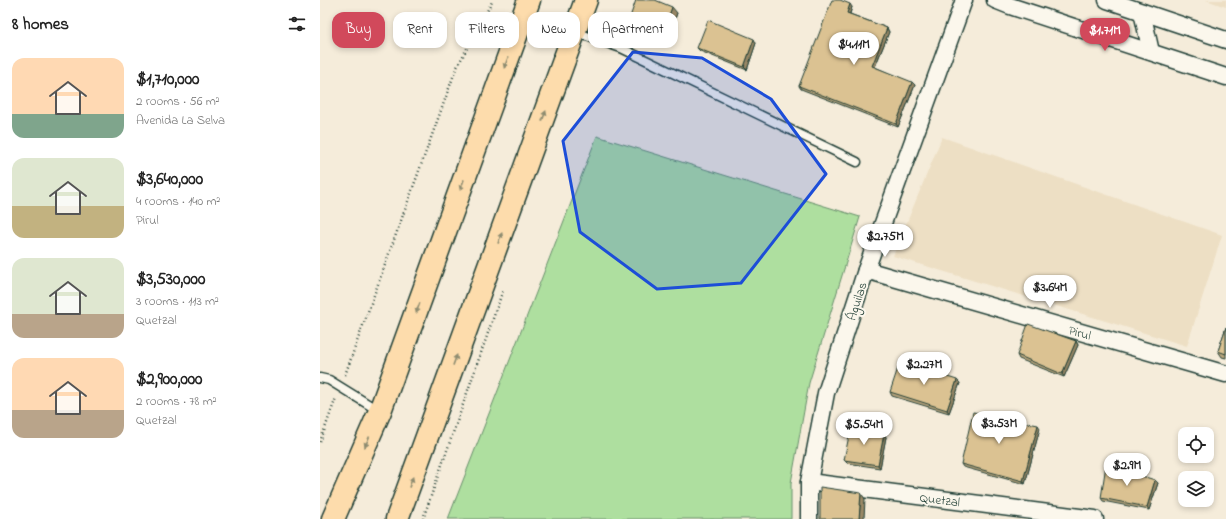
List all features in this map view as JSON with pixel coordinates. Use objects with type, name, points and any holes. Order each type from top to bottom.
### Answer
[{"type":"highway","points":[[333,519],[380,411],[529,0]]},
{"type":"highway","points":[[580,17],[586,0]]},
{"type":"highway","points":[[397,519],[569,48]]},
{"type":"street","name":"Águilas","points":[[809,519],[809,482],[826,393],[866,270],[964,0]]},
{"type":"street","points":[[995,0],[1226,77]]},
{"type":"street","points":[[1107,0],[1226,40]]},
{"type":"street","points":[[1142,12],[1151,52]]},
{"type":"street","name":"Pirul","points":[[866,270],[1226,374]]},
{"type":"street","name":"Quetzal","points":[[809,482],[1095,519]]},
{"type":"lane","points":[[580,34],[621,48],[857,162]]},
{"type":"lane","points":[[320,378],[329,380],[380,411]]},
{"type":"path","points":[[320,442],[456,69],[493,0]]},
{"type":"highlighted area","points":[[633,52],[702,58],[771,99],[826,174],[741,283],[657,289],[580,232],[563,141]]},
{"type":"shaded area","points":[[1206,0],[1226,0],[1226,7]]},
{"type":"shaded area","points":[[942,137],[1222,235],[1187,346],[893,256]]},
{"type":"green space","points":[[597,136],[860,217],[809,383],[791,483],[791,519],[448,519]]},
{"type":"building","points":[[636,0],[655,0],[672,7],[670,12],[632,12]]},
{"type":"building","points":[[832,0],[840,0],[850,4],[847,13],[887,28],[872,66],[912,82],[896,124],[799,86]]},
{"type":"building","points":[[708,20],[754,39],[744,67],[697,48]]},
{"type":"building","points":[[1028,324],[1076,341],[1062,374],[1017,355]]},
{"type":"building","points":[[1226,327],[1226,354],[1218,351]]},
{"type":"building","points":[[900,362],[957,380],[947,410],[890,392]]},
{"type":"building","points":[[973,412],[1038,425],[1023,481],[961,464]]},
{"type":"building","points":[[851,426],[884,434],[878,465],[844,460]]},
{"type":"building","points":[[1106,465],[1155,480],[1147,507],[1101,498]]},
{"type":"building","points":[[820,487],[861,493],[859,519],[820,519]]}]
